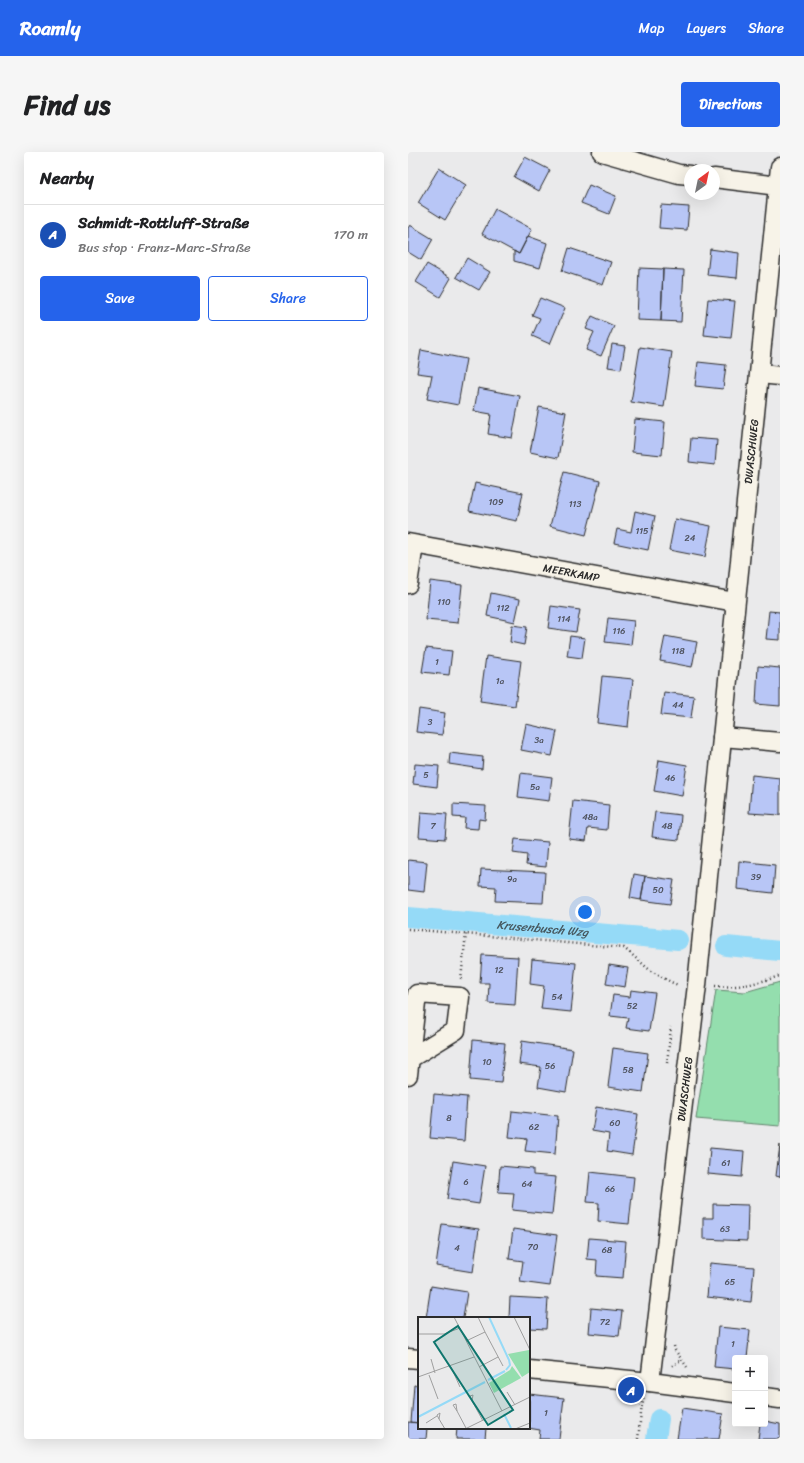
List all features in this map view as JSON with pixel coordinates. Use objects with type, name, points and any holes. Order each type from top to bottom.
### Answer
[{"type":"street","points":[[602,152],[684,174]]},
{"type":"street","name":"DWASCHWEG","points":[[650,1382],[697,985],[780,167]]},
{"type":"street","points":[[720,179],[778,186]]},
{"type":"street","points":[[760,374],[780,376]]},
{"type":"street","points":[[408,584],[411,544]]},
{"type":"street","name":"MEERKAMP","points":[[411,544],[735,602]]},
{"type":"street","points":[[722,737],[780,742]]},
{"type":"street","points":[[416,994],[460,997],[456,1030],[409,1067],[416,994]]},
{"type":"street","points":[[408,1358],[418,1359]]},
{"type":"street","points":[[530,1370],[650,1382],[732,1393]]},
{"type":"street","points":[[768,1397],[780,1399]]},
{"type":"path","points":[[408,929],[624,948],[651,971],[678,985]]},
{"type":"path","points":[[460,997],[466,934]]},
{"type":"path","points":[[710,986],[729,987],[749,985],[780,976]]},
{"type":"path","points":[[638,1439],[642,1405],[650,1382]]},
{"type":"green space","points":[[780,982],[780,1126],[696,1119],[716,990],[745,992]]},
{"type":"building","points":[[525,157],[550,170],[539,191],[514,177]]},
{"type":"building","points":[[439,168],[466,185],[445,220],[418,203]]},
{"type":"building","points":[[589,185],[616,196],[609,214],[581,203]]},
{"type":"building","points":[[661,205],[689,207],[687,230],[659,228]]},
{"type":"building","points":[[495,209],[532,229],[519,254],[482,234]]},
{"type":"building","points":[[410,225],[433,239],[421,260],[408,252],[408,228]]},
{"type":"building","points":[[528,236],[547,243],[540,268],[514,261],[514,251],[519,254]]},
{"type":"building","points":[[569,248],[611,262],[603,285],[562,271]]},
{"type":"building","points":[[710,249],[739,253],[737,278],[707,275]]},
{"type":"building","points":[[467,258],[490,272],[479,290],[456,277]]},
{"type":"building","points":[[427,264],[451,278],[440,297],[416,282]]},
{"type":"building","points":[[639,268],[663,269],[661,321],[637,320]]},
{"type":"building","points":[[663,269],[684,270],[681,322],[661,321]]},
{"type":"building","points":[[540,298],[565,308],[550,344],[532,336],[540,318],[532,315]]},
{"type":"building","points":[[708,299],[735,301],[731,338],[704,335]]},
{"type":"building","points":[[592,316],[614,326],[601,356],[586,350],[594,332],[586,329]]},
{"type":"building","points":[[612,344],[625,346],[621,369],[608,367]]},
{"type":"building","points":[[640,347],[672,352],[664,407],[631,402]]},
{"type":"building","points":[[421,350],[466,359],[458,405],[427,399],[432,375],[417,373]]},
{"type":"building","points":[[698,362],[726,365],[723,389],[695,386]]},
{"type":"building","points":[[478,388],[520,396],[512,438],[488,434],[491,414],[474,411]]},
{"type":"building","points":[[539,407],[566,412],[558,458],[530,452]]},
{"type":"building","points":[[635,419],[665,422],[662,455],[632,452]]},
{"type":"building","points":[[691,438],[717,440],[715,465],[689,462]]},
{"type":"building","points":[[564,472],[600,481],[586,535],[550,526]]},
{"type":"building","points":[[475,483],[523,493],[517,521],[469,511]]},
{"type":"building","points":[[635,511],[655,516],[648,550],[614,543],[617,529],[631,532]]},
{"type":"building","points":[[675,519],[711,526],[705,557],[669,550]]},
{"type":"building","points":[[430,581],[462,585],[458,623],[426,620]]},
{"type":"building","points":[[491,593],[520,599],[515,622],[487,616]]},
{"type":"building","points":[[551,606],[580,610],[576,632],[548,628]]},
{"type":"building","points":[[769,611],[780,612],[780,640],[766,639]]},
{"type":"building","points":[[608,618],[634,621],[631,645],[605,642]]},
{"type":"building","points":[[512,625],[527,627],[524,645],[510,642]]},
{"type":"building","points":[[570,636],[585,638],[582,658],[567,656]]},
{"type":"building","points":[[665,636],[697,642],[692,667],[660,661]]},
{"type":"building","points":[[426,648],[452,651],[449,675],[422,672]]},
{"type":"building","points":[[486,656],[521,661],[515,706],[480,701]]},
{"type":"building","points":[[758,666],[780,668],[780,706],[756,704]]},
{"type":"building","points":[[602,676],[633,679],[628,727],[597,723]]},
{"type":"building","points":[[664,692],[694,696],[691,718],[661,715]]},
{"type":"building","points":[[419,709],[445,713],[442,735],[416,732]]},
{"type":"building","points":[[526,724],[557,731],[552,756],[521,750]]},
{"type":"building","points":[[450,753],[483,757],[482,769],[449,764]]},
{"type":"building","points":[[659,760],[687,765],[682,796],[654,791]]},
{"type":"building","points":[[415,764],[439,766],[437,787],[413,784]]},
{"type":"building","points":[[521,773],[552,777],[549,801],[518,797]]},
{"type":"building","points":[[752,775],[780,778],[780,815],[749,813]]},
{"type":"building","points":[[573,801],[609,805],[607,830],[588,828],[586,841],[569,839]]},
{"type":"building","points":[[453,804],[486,806],[485,820],[479,819],[478,829],[464,828],[465,818],[453,817]]},
{"type":"building","points":[[421,812],[447,814],[445,839],[419,837]]},
{"type":"building","points":[[655,812],[681,815],[679,840],[652,837]]},
{"type":"building","points":[[515,839],[548,842],[546,867],[526,865],[527,855],[513,853]]},
{"type":"building","points":[[408,860],[427,862],[424,892],[408,890]]},
{"type":"building","points":[[739,861],[775,865],[773,893],[737,889]]},
{"type":"building","points":[[481,869],[545,872],[543,903],[495,901],[496,887],[480,886]]},
{"type":"building","points":[[634,874],[645,876],[641,900],[630,898]]},
{"type":"building","points":[[645,876],[674,880],[670,904],[641,900]]},
{"type":"building","points":[[482,955],[518,957],[515,1005],[488,1003],[489,983],[480,983]]},
{"type":"building","points":[[532,959],[576,963],[571,1012],[541,1009],[544,986],[530,984]]},
{"type":"building","points":[[609,965],[628,968],[625,987],[606,984]]},
{"type":"building","points":[[631,990],[655,993],[649,1031],[626,1028],[628,1018],[610,1016],[613,995],[630,997]]},
{"type":"building","points":[[473,1040],[505,1043],[501,1083],[470,1080]]},
{"type":"building","points":[[522,1041],[573,1049],[566,1092],[538,1087],[541,1067],[519,1064]]},
{"type":"building","points":[[613,1048],[648,1053],[643,1092],[608,1087]]},
{"type":"building","points":[[434,1094],[467,1097],[464,1141],[430,1138]]},
{"type":"building","points":[[596,1107],[638,1114],[632,1155],[607,1151],[609,1134],[592,1131]]},
{"type":"building","points":[[512,1111],[558,1116],[555,1154],[525,1151],[527,1139],[509,1137]]},
{"type":"building","points":[[780,1145],[780,1177],[776,1176]]},
{"type":"building","points":[[710,1148],[744,1151],[742,1177],[708,1174]]},
{"type":"building","points":[[453,1161],[485,1166],[479,1204],[447,1199]]},
{"type":"building","points":[[500,1166],[533,1169],[533,1175],[556,1177],[552,1214],[512,1210],[514,1193],[498,1192]]},
{"type":"building","points":[[590,1172],[634,1177],[629,1224],[598,1221],[599,1203],[587,1202]]},
{"type":"building","points":[[713,1204],[748,1205],[747,1241],[703,1239],[703,1218],[713,1218]]},
{"type":"building","points":[[442,1224],[479,1229],[473,1272],[436,1266]]},
{"type":"building","points":[[513,1229],[557,1235],[550,1286],[520,1282],[523,1261],[509,1259]]},
{"type":"building","points":[[589,1238],[626,1241],[623,1278],[596,1276],[597,1260],[587,1259]]},
{"type":"building","points":[[710,1263],[754,1267],[751,1302],[707,1297]]},
{"type":"building","points":[[431,1286],[467,1292],[463,1317],[426,1317]]},
{"type":"building","points":[[510,1297],[548,1299],[546,1329],[530,1328],[530,1317],[509,1317]]},
{"type":"building","points":[[591,1308],[622,1311],[619,1336],[589,1333]]},
{"type":"building","points":[[718,1327],[750,1330],[747,1355],[732,1355],[732,1369],[714,1367]]},
{"type":"building","points":[[414,1385],[418,1386],[418,1423],[411,1422]]},
{"type":"building","points":[[530,1394],[564,1398],[559,1439],[539,1439],[540,1430],[530,1428]]},
{"type":"building","points":[[682,1408],[723,1414],[719,1439],[677,1439]]},
{"type":"building","points":[[408,1422],[418,1423],[418,1429],[427,1429],[426,1439],[408,1439]]},
{"type":"building","points":[[768,1422],[780,1424],[780,1439],[758,1439],[760,1427],[768,1427]]},
{"type":"building","points":[[457,1429],[486,1429],[485,1439],[456,1439]]},
{"type":"waterway","name":"Krusenbusch Wzg","points":[[408,917],[678,940]]},
{"type":"waterway","name":"Krusenbusch Wzg","points":[[726,946],[780,951]]},
{"type":"waterway","points":[[656,1439],[659,1419]]},
{"type":"place","name":"Schmidt-Rottluff-Straße","points":[[631,1390]]}]
